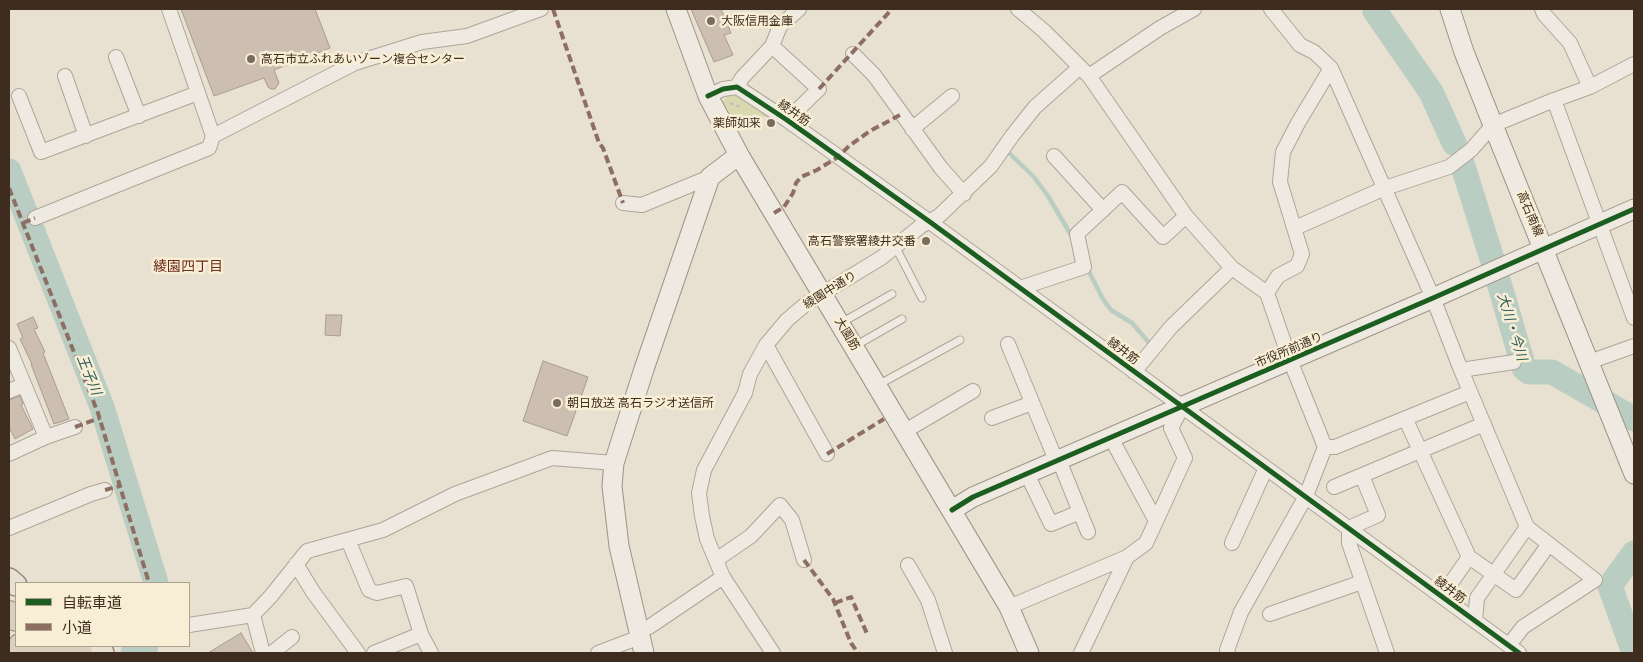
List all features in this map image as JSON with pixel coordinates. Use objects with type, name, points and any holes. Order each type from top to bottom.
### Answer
[{"type":"street","points":[[35,218],[209,148],[213,136],[169,9]]},
{"type":"street","points":[[213,136],[355,63],[422,42],[467,36],[541,9]]},
{"type":"street","name":"大園筋","points":[[676,9],[708,96],[739,155],[1009,607],[1030,653]]},
{"type":"street","points":[[708,96],[723,89],[736,87],[772,46],[780,26],[799,9]]},
{"type":"street","points":[[1018,9],[1044,31],[1084,72],[1186,216],[1232,268],[1266,293],[1290,360],[1325,447],[1306,496],[1241,612],[1227,650],[1228,653]]},
{"type":"street","name":"綾園中通り","points":[[773,653],[723,577],[708,539],[699,493],[704,470],[745,393],[750,374],[766,345],[787,320],[807,303],[881,258],[921,226],[939,216],[964,194],[991,166],[1035,107],[1084,72],[1194,9]]},
{"type":"street","points":[[1272,9],[1300,44],[1314,52],[1331,68],[1433,298],[1527,527],[1595,580],[1523,627],[1514,649]]},
{"type":"street","name":"高石南線","points":[[1450,9],[1464,52],[1634,474]]},
{"type":"street","points":[[1542,9],[1544,14],[1570,43],[1590,87]]},
{"type":"street","points":[[772,46],[819,89],[787,120]]},
{"type":"street","points":[[853,54],[902,104],[912,129],[941,168],[964,194]]},
{"type":"street","points":[[116,57],[139,116]]},
{"type":"street","points":[[1295,228],[1385,188],[1449,167],[1471,150],[1493,125],[1590,87],[1634,64]]},
{"type":"street","points":[[1266,293],[1278,276],[1297,266],[1302,254],[1280,182],[1283,152],[1331,68]]},
{"type":"street","points":[[65,76],[86,136]]},
{"type":"street","name":"綾井筋","points":[[736,87],[787,120],[930,222],[1514,649]]},
{"type":"street","points":[[19,96],[41,152],[198,94]]},
{"type":"street","points":[[912,129],[952,96]]},
{"type":"street","points":[[1554,100],[1634,318]]},
{"type":"street","points":[[623,203],[642,205],[710,177],[739,155]]},
{"type":"street","points":[[1054,156],[1103,210]]},
{"type":"street","points":[[641,640],[619,546],[612,486],[614,463],[710,177]]},
{"type":"street","points":[[1020,288],[1084,266],[1077,234],[1122,192],[1163,237],[1186,216]]},
{"type":"street","name":"市役所前通り","points":[[952,510],[973,497],[1544,250],[1634,209]]},
{"type":"street","points":[[1134,372],[1171,327],[1232,268]]},
{"type":"street","points":[[1008,344],[1053,453],[1059,460],[1088,532]]},
{"type":"street","points":[[766,345],[826,454]]},
{"type":"street","points":[[1589,362],[1634,346]]},
{"type":"street","points":[[9,348],[46,437]]},
{"type":"street","points":[[1461,370],[1514,362]]},
{"type":"street","points":[[9,391],[24,385]]},
{"type":"street","points":[[905,431],[973,391]]},
{"type":"street","points":[[1325,447],[1335,447],[1406,420],[1470,392]]},
{"type":"street","points":[[992,418],[1032,403]]},
{"type":"street","points":[[1009,607],[1127,557],[1146,543],[1185,458],[1170,428],[1182,407]]},
{"type":"street","points":[[1406,420],[1469,557],[1516,590],[1549,544]]},
{"type":"street","points":[[1334,488],[1484,424]]},
{"type":"street","points":[[9,454],[46,437],[75,427]]},
{"type":"street","points":[[1111,438],[1156,521]]},
{"type":"street","points":[[190,625],[253,615],[272,596],[307,551],[383,530],[454,494],[552,458],[614,463]]},
{"type":"street","points":[[1232,543],[1266,468]]},
{"type":"street","points":[[1027,474],[1051,524],[1080,512]]},
{"type":"street","points":[[1362,476],[1378,516],[1349,528],[1348,544],[1387,653]]},
{"type":"street","points":[[9,528],[33,511],[88,488],[105,490]]},
{"type":"street","points":[[716,560],[751,536],[780,505],[792,520],[804,560]]},
{"type":"street","points":[[1475,621],[1477,598],[1527,527]]},
{"type":"street","points":[[348,540],[369,590],[377,593],[406,586],[421,634],[431,653]]},
{"type":"street","points":[[1081,653],[1127,557]]},
{"type":"street","points":[[1442,596],[1469,557]]},
{"type":"street","points":[[296,564],[313,592],[358,653]]},
{"type":"street","points":[[908,565],[928,600],[945,653]]},
{"type":"street","points":[[598,653],[641,640],[649,627],[723,577]]},
{"type":"street","points":[[1270,614],[1362,582]]},
{"type":"street","points":[[253,615],[263,653]]},
{"type":"street","points":[[374,653],[421,634]]},
{"type":"street","points":[[272,653],[292,637]]},
{"type":"lane","points":[[896,246],[922,298]]},
{"type":"lane","points":[[841,324],[892,294]]},
{"type":"lane","points":[[854,346],[902,319]]},
{"type":"lane","points":[[878,385],[960,340]]},
{"type":"path","points":[[728,102],[745,109]]},
{"type":"green space","points":[[730,94],[776,118],[754,116],[737,118],[730,122],[722,104]]},
{"type":"building","name":"高石市立ふれあいゾーン複合センター","points":[[181,9],[315,9],[330,48],[274,70],[279,83],[275,89],[268,87],[264,78],[214,96]]},
{"type":"building","name":"大阪信用金庫","points":[[691,9],[721,9],[731,33],[724,35],[733,55],[714,62]]},
{"type":"building","points":[[326,315],[342,315],[340,336],[325,335]]},
{"type":"building","points":[[33,317],[38,328],[34,329],[45,352],[43,353],[69,419],[54,424],[32,364],[20,339],[23,338],[17,324]]},
{"type":"building","name":"朝日放送 高石ラジオ送信所","points":[[543,361],[588,377],[581,397],[586,399],[582,409],[577,408],[567,436],[523,421]]},
{"type":"building","points":[[20,396],[23,404],[21,405],[33,429],[15,439],[9,427],[9,400]]},
{"type":"building","points":[[241,633],[253,653],[208,653]]},
{"type":"waterway","name":"大川・今川","points":[[1376,9],[1375,11],[1431,92],[1454,143]]},
{"type":"waterway","points":[[1007,151],[1034,177],[1048,196],[1071,235]]},
{"type":"waterway","name":"大川・今川","points":[[1462,163],[1492,259]]},
{"type":"waterway","name":"王子川","points":[[9,171],[102,407],[156,582]]},
{"type":"waterway","points":[[1088,270],[1111,310],[1132,323],[1151,345]]},
{"type":"waterway","name":"大川・今川","points":[[1499,283],[1524,368],[1529,372],[1552,372],[1634,419]]},
{"type":"waterway","name":"大川・今川","points":[[1634,553],[1610,586],[1634,653]]},
{"type":"waterway","name":"王子川","points":[[133,653],[144,647]]},
{"type":"marked path","points":[[553,9],[599,143],[603,148],[623,203]]},
{"type":"marked path","points":[[819,89],[892,9]]},
{"type":"marked path","points":[[774,213],[784,207],[801,177],[838,157],[849,146],[870,131],[902,114]]},
{"type":"marked path","points":[[9,188],[98,413],[149,582]]},
{"type":"marked path","points":[[23,223],[35,218]]},
{"type":"marked path","points":[[75,427],[100,418]]},
{"type":"marked path","points":[[827,454],[884,419]]},
{"type":"marked path","points":[[105,490],[120,486]]},
{"type":"marked path","points":[[804,560],[833,599],[851,643],[858,653]]},
{"type":"marked path","points":[[835,603],[851,597],[868,636]]},
{"type":"cycle path","points":[[708,96],[723,89],[737,87],[787,120],[930,222],[1519,653]]},
{"type":"cycle path","points":[[952,510],[973,497],[1634,209]]},
{"type":"place","name":"大阪信用金庫","points":[[711,21]]},
{"type":"place","name":"高石市立ふれあいゾーン複合センター","points":[[251,59]]},
{"type":"place","name":"薬師如来","points":[[771,123]]},
{"type":"place","name":"高石警察署綾井交番","points":[[926,241]]},
{"type":"place","name":"朝日放送 高石ラジオ送信所","points":[[557,403]]},
{"type":"district","name":"綾園四丁目","points":[[188,267]]}]
